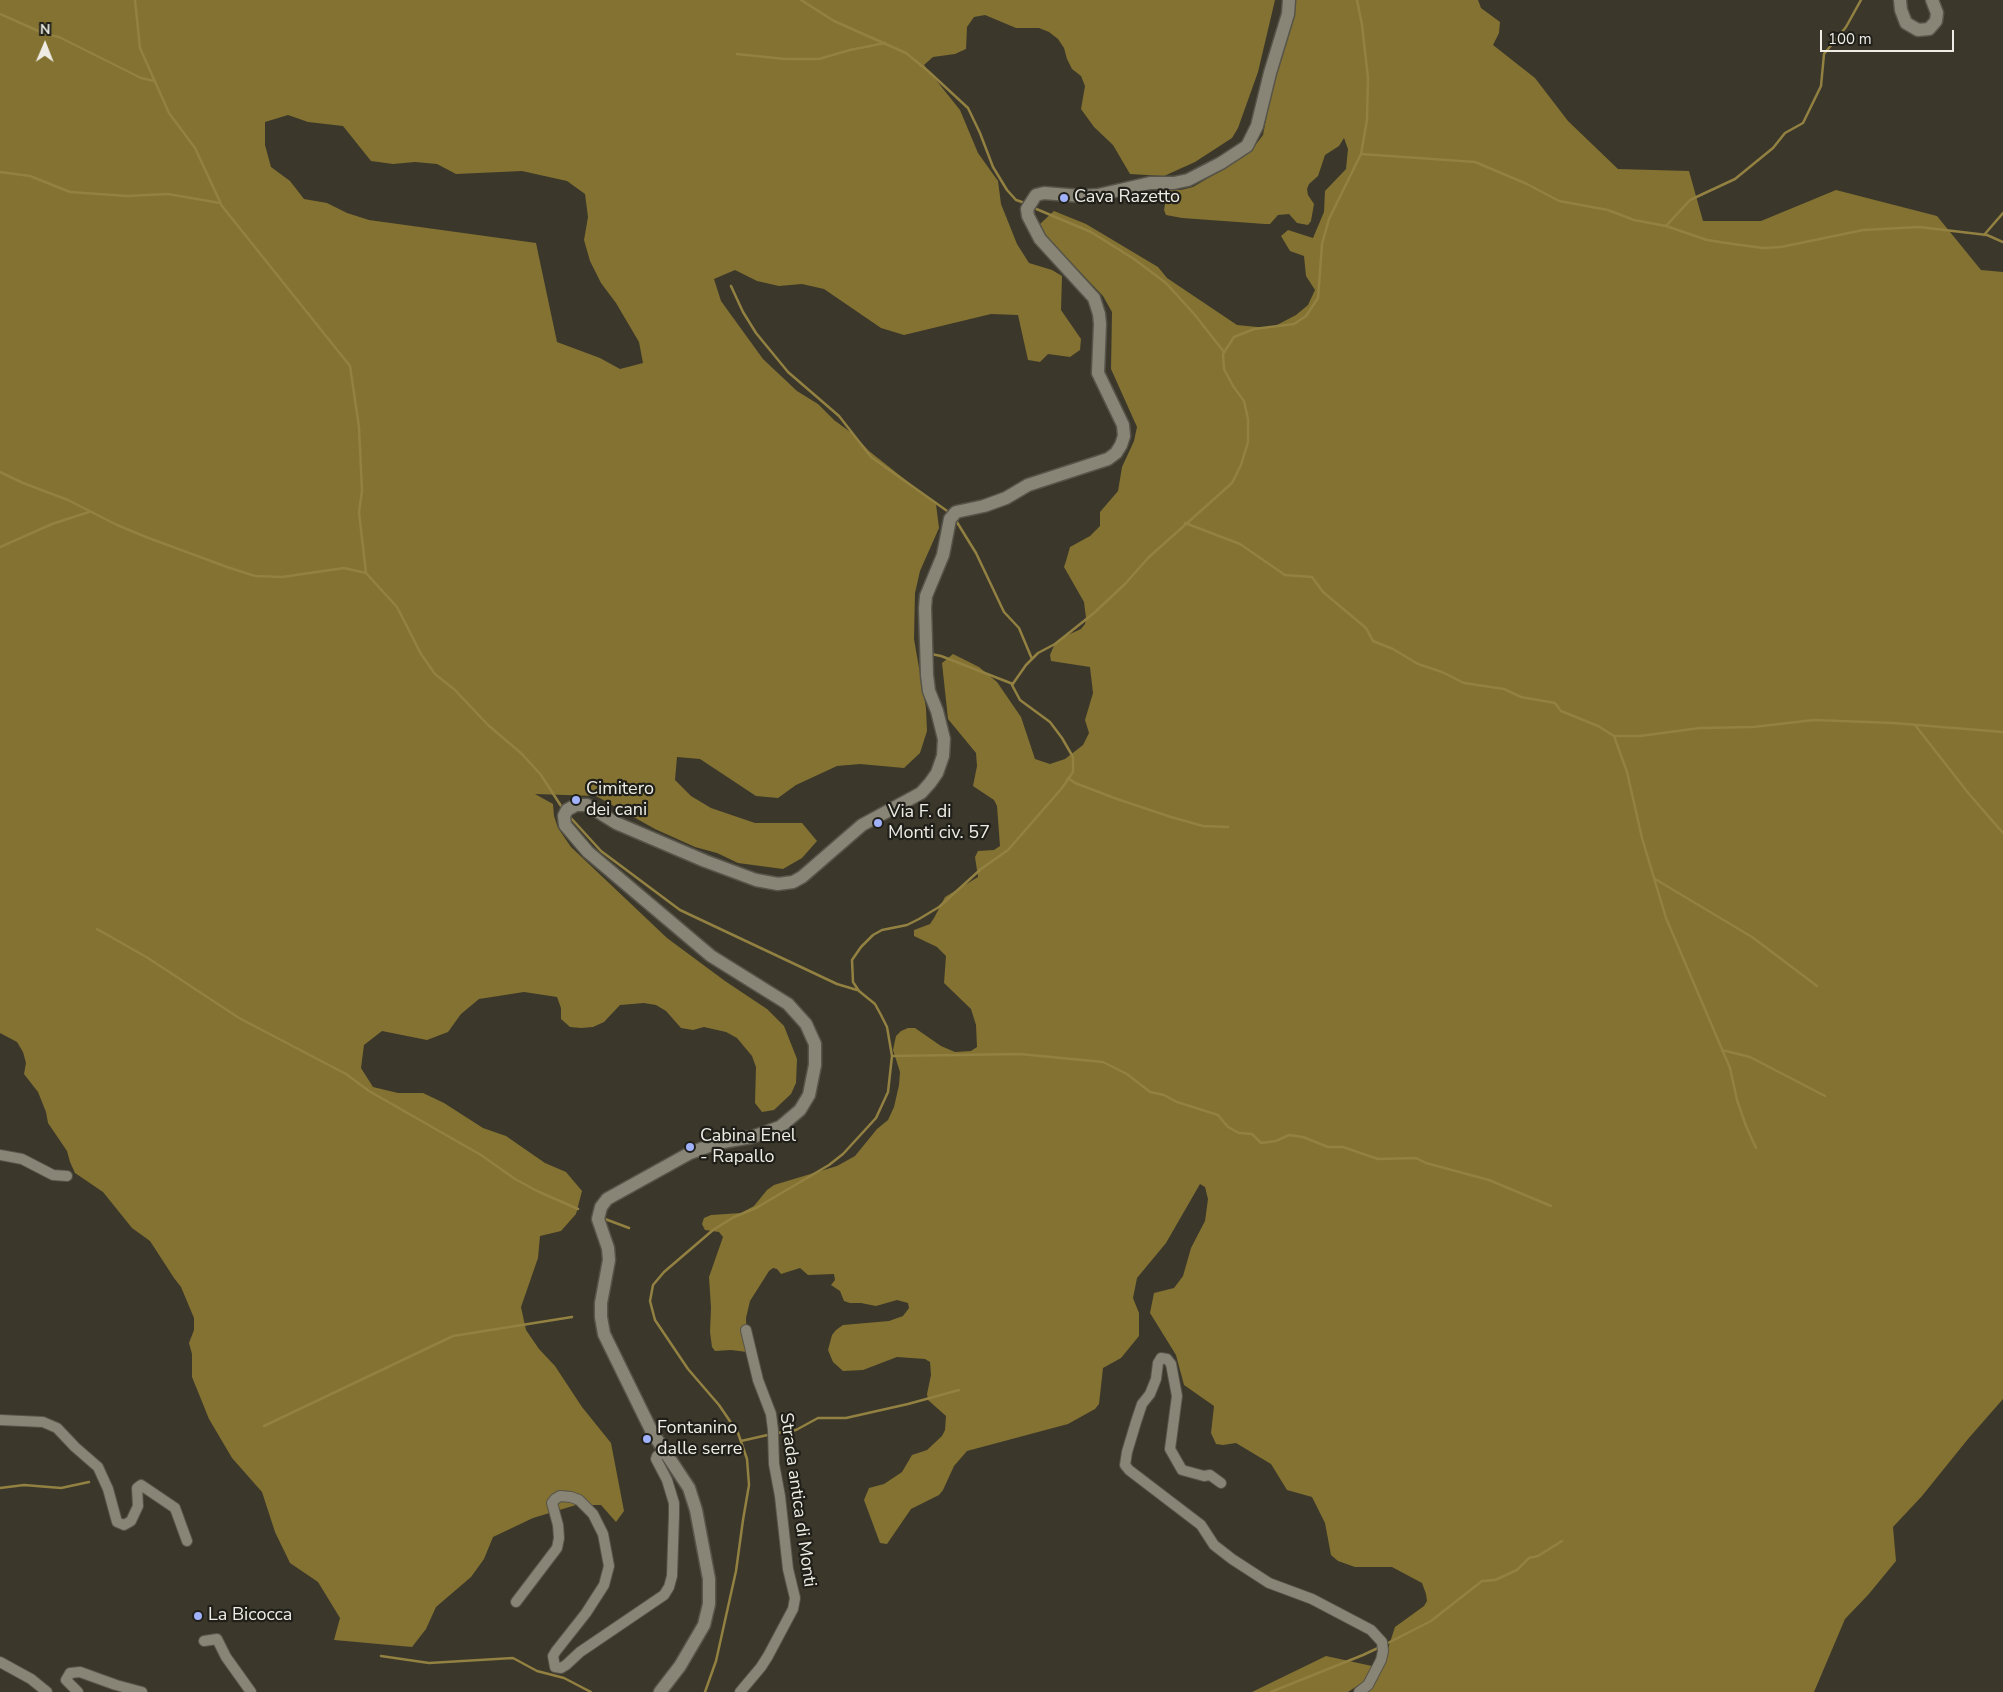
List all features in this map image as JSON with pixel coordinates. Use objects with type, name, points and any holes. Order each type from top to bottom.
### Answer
[{"type":"street","points":[[660,1692],[680,1666],[704,1625],[709,1604],[709,1579],[696,1510],[689,1488],[652,1432],[604,1334],[600,1317],[609,1260],[608,1248],[598,1219],[601,1207],[607,1199],[690,1153],[717,1143],[752,1137],[780,1127],[800,1110],[809,1095],[815,1066],[814,1044],[806,1024],[788,1004],[711,956],[588,852],[565,824],[564,816],[567,810],[576,805],[587,805],[616,823],[704,861],[756,880],[778,884],[793,882],[802,877],[862,825],[920,793],[930,783],[937,773],[943,756],[944,739],[928,683],[925,608],[926,596],[943,555],[950,519],[956,512],[984,506],[1006,498],[1028,485],[1108,459],[1119,449],[1124,436],[1123,425],[1098,373],[1100,324],[1094,298],[1040,239],[1028,216],[1027,209],[1036,195],[1044,193],[1081,196],[1150,183],[1174,183],[1188,180],[1222,163],[1246,146],[1257,126],[1270,73],[1288,14],[1289,0]]},
{"type":"street","points":[[1900,0],[1901,10],[1906,23],[1912,28],[1923,30],[1929,29],[1936,21],[1937,12],[1932,0]]},
{"type":"street","points":[[0,1155],[22,1159],[53,1175],[67,1176]]},
{"type":"street","name":"Strada antica di Monti","points":[[740,1692],[768,1656],[793,1609],[795,1598],[788,1569],[780,1496],[774,1464],[771,1414],[758,1380],[746,1330]]},
{"type":"street","points":[[1221,1483],[1210,1475],[1204,1476],[1182,1470],[1170,1449],[1177,1396],[1171,1364],[1167,1359],[1161,1358],[1150,1394],[1142,1404],[1127,1452],[1125,1465],[1201,1525],[1214,1545],[1232,1559],[1269,1583],[1312,1599],[1371,1630],[1382,1642],[1383,1651],[1368,1685],[1359,1692]]},
{"type":"street","points":[[0,1420],[43,1422],[57,1428],[98,1467],[108,1489],[117,1522],[124,1525],[130,1521],[138,1506],[137,1488],[141,1485],[175,1508],[187,1541]]},
{"type":"street","points":[[516,1602],[557,1548],[559,1538],[558,1525],[552,1504],[560,1496],[571,1496],[579,1500],[593,1514],[603,1534],[609,1566],[604,1585],[586,1613],[553,1656],[555,1667],[561,1668],[566,1666],[580,1652],[664,1595],[669,1587],[672,1576],[674,1515],[674,1503],[667,1480],[656,1459],[665,1450]]},
{"type":"street","points":[[204,1641],[217,1640],[226,1657],[251,1692]]},
{"type":"street","points":[[0,1662],[31,1679],[47,1692]]},
{"type":"street","points":[[78,1692],[66,1680],[70,1673],[80,1672],[142,1692]]},
{"type":"shaded area","points":[[0,0],[1275,0],[1258,72],[1238,128],[1232,138],[1195,162],[1164,176],[1130,174],[1113,145],[1094,127],[1081,109],[1085,86],[1081,76],[1072,69],[1064,48],[1058,39],[1049,32],[1039,28],[1016,28],[985,15],[974,17],[967,27],[966,49],[955,54],[933,57],[924,65],[960,110],[978,153],[998,181],[1001,204],[1017,244],[1029,263],[1052,270],[1062,276],[1061,310],[1081,339],[1080,350],[1070,357],[1048,354],[1040,362],[1028,360],[1018,315],[991,314],[904,335],[881,328],[824,289],[802,284],[779,286],[757,281],[735,270],[714,279],[721,301],[763,359],[797,391],[818,404],[834,420],[853,434],[869,451],[936,504],[939,528],[920,571],[915,593],[914,639],[926,708],[927,731],[920,753],[904,768],[860,764],[837,766],[796,785],[778,798],[756,796],[700,759],[677,757],[675,780],[691,796],[711,808],[755,823],[802,823],[817,841],[802,858],[783,869],[738,863],[717,853],[695,847],[655,829],[596,796],[535,794],[553,804],[558,828],[571,847],[667,938],[767,1009],[784,1026],[797,1059],[796,1083],[791,1094],[774,1110],[762,1112],[755,1103],[756,1067],[752,1056],[737,1038],[726,1032],[704,1027],[693,1030],[681,1028],[666,1011],[656,1005],[644,1003],[620,1005],[604,1022],[593,1027],[570,1027],[561,1019],[561,1008],[557,997],[524,992],[479,999],[461,1014],[448,1032],[427,1040],[382,1031],[364,1045],[361,1068],[373,1087],[398,1093],[423,1093],[444,1103],[483,1128],[506,1136],[545,1163],[566,1172],[582,1191],[576,1214],[561,1231],[540,1236],[538,1258],[521,1307],[526,1330],[539,1349],[555,1366],[582,1407],[611,1443],[624,1511],[616,1522],[601,1505],[576,1505],[533,1518],[493,1537],[484,1559],[471,1577],[436,1607],[426,1629],[412,1647],[334,1640],[340,1618],[318,1582],[290,1563],[275,1532],[262,1492],[232,1458],[209,1419],[192,1377],[192,1354],[189,1343],[194,1330],[194,1318],[181,1287],[150,1241],[132,1228],[103,1192],[75,1173],[67,1151],[48,1123],[38,1092],[24,1074],[26,1063],[23,1052],[17,1042],[0,1033]],"holes":[[[288,115],[308,122],[343,126],[371,161],[393,164],[415,162],[437,164],[456,174],[522,171],[567,181],[585,194],[588,217],[584,240],[590,261],[601,283],[616,303],[639,342],[643,363],[620,369],[600,358],[557,342],[536,243],[369,220],[347,213],[327,203],[304,199],[290,181],[271,167],[265,145],[265,122]]]},
{"type":"shaded area","points":[[1293,0],[1478,0],[1481,8],[1500,22],[1499,33],[1493,45],[1535,78],[1568,121],[1618,169],[1689,171],[1703,221],[1761,221],[1836,190],[1937,216],[1981,270],[2003,272],[2003,1399],[1922,1496],[1893,1527],[1896,1561],[1845,1619],[1814,1692],[1368,1692],[1383,1664],[1395,1627],[1424,1606],[1427,1601],[1422,1583],[1392,1567],[1355,1567],[1338,1561],[1331,1555],[1325,1523],[1312,1497],[1287,1490],[1271,1464],[1236,1443],[1216,1444],[1211,1433],[1214,1406],[1184,1385],[1176,1355],[1150,1313],[1154,1293],[1174,1288],[1183,1276],[1191,1248],[1205,1221],[1208,1199],[1205,1187],[1200,1184],[1166,1243],[1137,1278],[1133,1298],[1139,1313],[1139,1336],[1121,1358],[1103,1368],[1099,1404],[1095,1409],[1068,1424],[967,1451],[954,1466],[939,1495],[911,1509],[887,1544],[880,1543],[864,1500],[869,1488],[884,1484],[902,1472],[912,1455],[927,1450],[942,1436],[945,1430],[946,1416],[928,1400],[927,1394],[931,1375],[930,1362],[925,1359],[897,1357],[863,1370],[843,1371],[833,1362],[828,1350],[832,1335],[843,1325],[889,1321],[903,1316],[909,1308],[908,1303],[897,1300],[876,1306],[850,1303],[844,1301],[840,1291],[831,1285],[835,1280],[834,1274],[808,1275],[800,1268],[781,1274],[777,1269],[773,1268],[769,1271],[750,1301],[746,1318],[747,1352],[715,1351],[712,1347],[709,1277],[723,1237],[719,1232],[705,1230],[702,1224],[704,1218],[711,1215],[741,1213],[754,1206],[767,1190],[774,1185],[837,1166],[855,1156],[877,1129],[888,1120],[894,1107],[900,1072],[893,1050],[896,1036],[901,1031],[915,1028],[941,1046],[955,1052],[971,1051],[977,1047],[976,1025],[971,1009],[944,983],[946,956],[937,947],[914,936],[914,930],[930,924],[945,897],[978,877],[975,857],[978,851],[994,850],[1000,846],[997,806],[994,800],[973,786],[977,766],[976,753],[948,719],[942,663],[953,654],[979,667],[997,682],[1021,717],[1035,759],[1050,764],[1065,759],[1083,745],[1089,733],[1085,720],[1093,693],[1090,667],[1051,661],[1050,655],[1055,643],[1061,638],[1081,629],[1085,624],[1084,602],[1064,567],[1070,547],[1090,536],[1100,526],[1100,512],[1118,491],[1122,467],[1134,441],[1137,427],[1111,369],[1112,312],[1103,296],[1043,233],[1040,224],[1054,211],[1086,224],[1158,267],[1167,278],[1237,325],[1268,328],[1296,315],[1308,305],[1315,290],[1306,276],[1304,256],[1290,251],[1281,236],[1288,230],[1313,238],[1324,212],[1325,191],[1346,169],[1348,149],[1344,138],[1339,146],[1325,155],[1318,176],[1309,184],[1307,189],[1308,195],[1314,204],[1311,221],[1308,225],[1297,223],[1289,214],[1278,215],[1270,224],[1265,224],[1182,218],[1166,215],[1164,210],[1166,190],[1181,190],[1193,187],[1251,151],[1263,135],[1275,72]]},
{"type":"shaded area","points":[[1326,1656],[1372,1666],[1363,1682],[1348,1692],[1252,1692]]},
{"type":"waterway","points":[[135,0],[140,48],[169,113],[195,148],[222,206],[350,366],[359,427],[362,491],[359,512],[366,573]]},
{"type":"waterway","points":[[801,0],[834,21],[906,53],[928,71],[968,108],[993,167],[1007,190],[1016,200],[1022,202]]},
{"type":"waterway","points":[[705,1692],[716,1661],[736,1571],[749,1485],[747,1459],[738,1433],[719,1405],[688,1369],[655,1320],[650,1301],[653,1285],[664,1272],[713,1230],[734,1217],[756,1208],[829,1165],[843,1154],[876,1118],[888,1092],[892,1056],[887,1027],[881,1015],[875,1004],[859,991],[853,982],[852,960],[873,935],[882,930],[907,925],[939,907],[981,869],[1008,850],[1062,788],[1073,772],[1073,757],[1050,722],[1020,700],[1012,685],[1026,665],[1038,653],[1055,644],[1094,613],[1125,584],[1149,557],[1232,483],[1241,465],[1248,442],[1248,419],[1244,401],[1224,369],[1223,354],[1234,337],[1254,329],[1294,324],[1306,316],[1318,298],[1322,244],[1329,219],[1361,154],[1367,120],[1368,78],[1357,0]]},
{"type":"waterway","points":[[1666,226],[1690,200],[1735,179],[1773,148],[1785,133],[1803,123],[1821,86],[1824,54],[1846,27],[1861,0]]},
{"type":"waterway","points":[[0,14],[45,34],[59,37],[141,78],[154,81]]},
{"type":"waterway","points":[[737,54],[785,59],[819,59],[885,43]]},
{"type":"waterway","points":[[1361,154],[1475,162],[1527,184],[1559,201],[1608,210],[1634,220],[1666,226],[1707,240],[1733,244],[1763,248],[1781,247],[1863,230],[1919,227],[1987,235],[2003,242]]},
{"type":"waterway","points":[[0,172],[30,176],[70,192],[127,196],[168,194],[220,203]]},
{"type":"waterway","points":[[1034,208],[1091,232],[1134,259],[1166,283],[1195,315],[1224,352]]},
{"type":"waterway","points":[[1984,235],[2003,213]]},
{"type":"waterway","points":[[731,286],[743,312],[756,333],[788,372],[839,416],[871,457],[950,513]]},
{"type":"waterway","points":[[0,472],[68,500],[117,525],[146,537],[255,576],[282,577],[344,568],[366,573],[397,607],[421,654],[435,674],[455,690],[488,725],[522,754],[541,775],[563,809]]},
{"type":"waterway","points":[[0,547],[52,524],[89,512]]},
{"type":"waterway","points":[[955,519],[976,553],[1004,612],[1019,628],[1032,659]]},
{"type":"waterway","points":[[1185,523],[1240,544],[1285,575],[1312,577],[1323,592],[1366,628],[1373,641],[1393,649],[1418,664],[1442,672],[1464,683],[1504,689],[1521,697],[1555,703],[1561,711],[1598,726],[1614,736],[1640,736],[1700,728],[1753,727],[1814,720],[1893,723],[2003,732]]},
{"type":"waterway","points":[[931,654],[941,656],[1013,684]]},
{"type":"waterway","points":[[1915,725],[1969,794],[2003,833]]},
{"type":"waterway","points":[[1614,736],[1627,772],[1642,838],[1666,918],[1730,1068],[1737,1100],[1756,1148]]},
{"type":"waterway","points":[[1068,778],[1075,783],[1117,799],[1171,817],[1203,826],[1228,827]]},
{"type":"waterway","points":[[570,817],[601,851],[680,910],[837,984],[857,990]]},
{"type":"waterway","points":[[1655,879],[1752,937],[1817,986]]},
{"type":"waterway","points":[[97,929],[148,958],[239,1018],[346,1074],[369,1091],[481,1155],[515,1179],[578,1209]]},
{"type":"waterway","points":[[1722,1050],[1750,1057],[1825,1096]]},
{"type":"waterway","points":[[892,1056],[1020,1054],[1103,1062],[1127,1074],[1150,1092],[1164,1095],[1177,1102],[1218,1115],[1228,1127],[1239,1133],[1252,1134],[1261,1143],[1276,1141],[1289,1135],[1303,1137],[1328,1147],[1343,1147],[1378,1159],[1416,1158],[1426,1163],[1489,1180],[1551,1206]]},
{"type":"waterway","points":[[605,1219],[629,1228]]},
{"type":"waterway","points":[[264,1426],[453,1336],[572,1317]]},
{"type":"waterway","points":[[777,1433],[796,1430],[818,1418],[846,1418],[959,1390]]},
{"type":"waterway","points":[[741,1441],[772,1434]]},
{"type":"waterway","points":[[0,1488],[24,1485],[61,1488],[89,1482]]},
{"type":"waterway","points":[[1384,1645],[1431,1621],[1482,1581],[1495,1580],[1517,1570],[1529,1558],[1538,1556],[1562,1541]]},
{"type":"waterway","points":[[1271,1692],[1378,1648]]},
{"type":"waterway","points":[[381,1656],[429,1663],[513,1658],[537,1671],[564,1678],[591,1692]]},
{"type":"place","name":"Cava Razetto","points":[[1064,198]]},
{"type":"place","name":"Cimitero dei cani","points":[[576,800]]},
{"type":"place","name":"Via F. di Monti civ. 57","points":[[878,823]]},
{"type":"place","name":"Cabina Enel - Rapallo","points":[[690,1147]]},
{"type":"place","name":"Fontanino dalle serre","points":[[647,1439]]},
{"type":"place","name":"La Bicocca","points":[[198,1616]]}]
